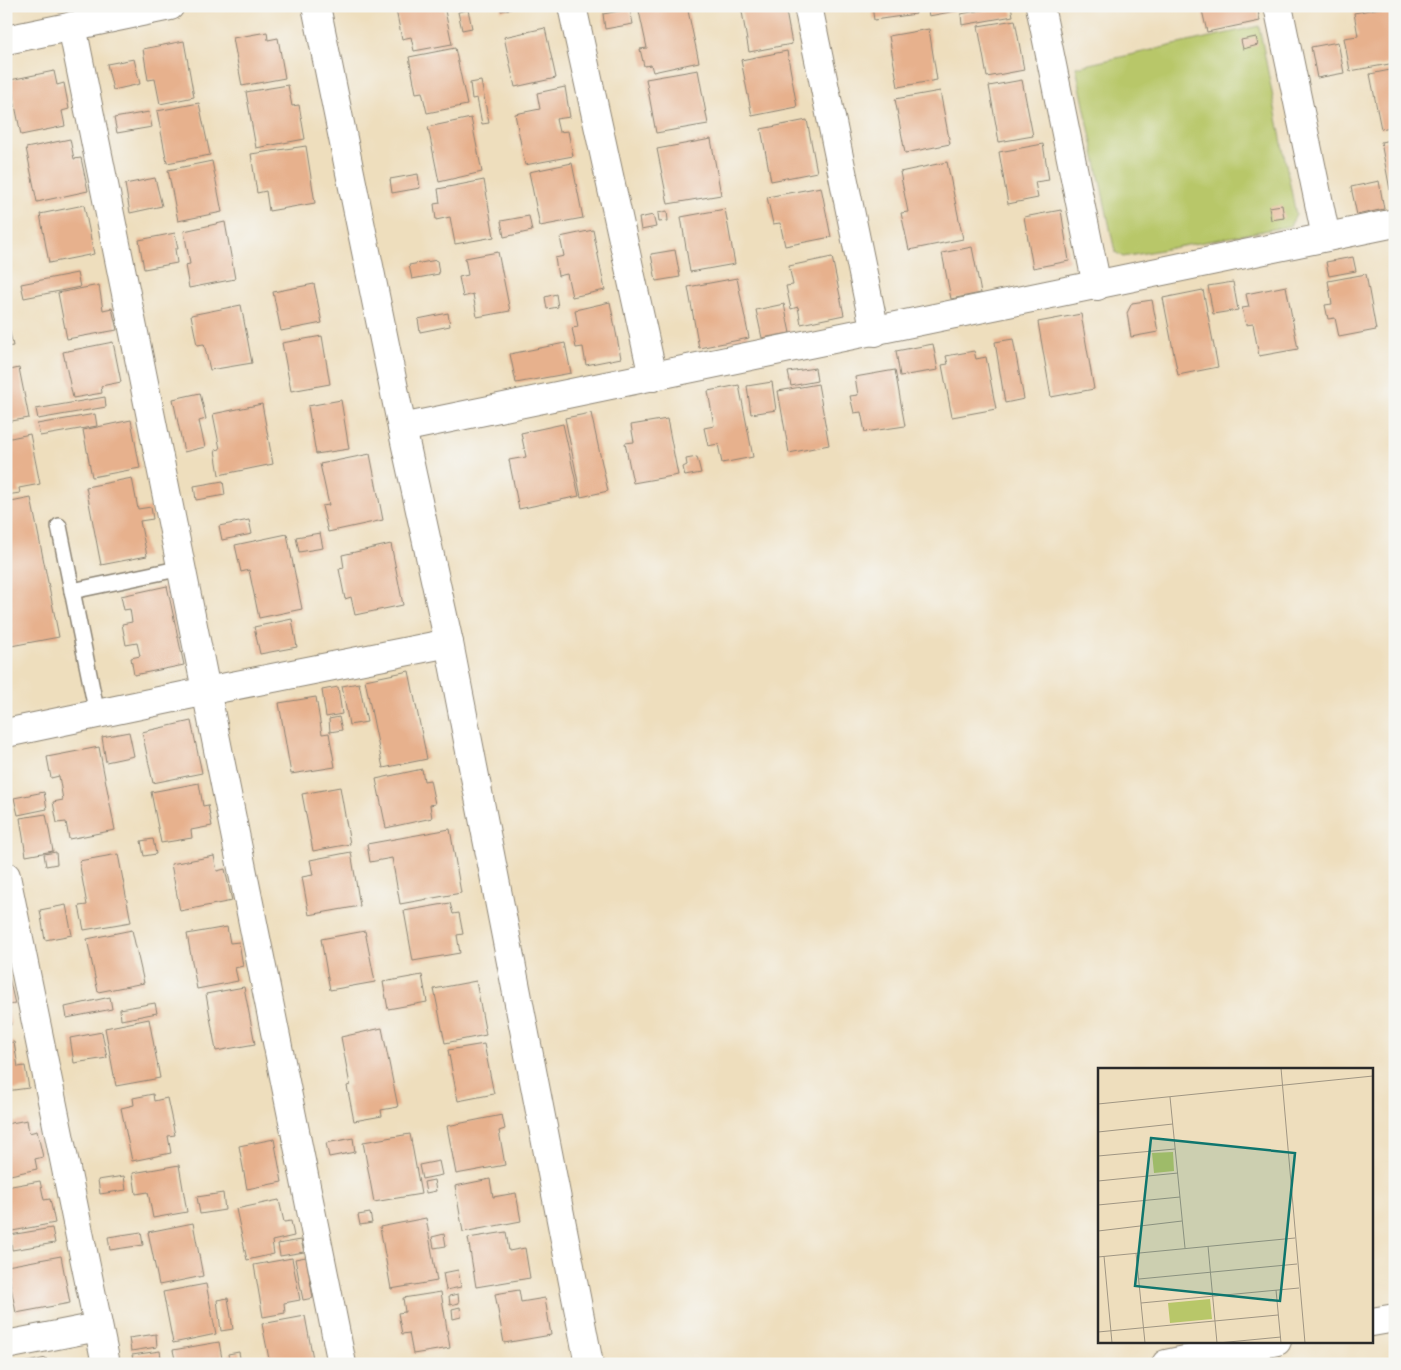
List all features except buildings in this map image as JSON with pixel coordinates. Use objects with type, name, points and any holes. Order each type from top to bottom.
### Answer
[{"type":"street","points":[[6,40],[170,6]]},
{"type":"street","points":[[316,6],[448,643],[588,1364]]},
{"type":"street","points":[[572,6],[653,377]]},
{"type":"street","points":[[808,6],[875,332]]},
{"type":"street","points":[[1040,6],[1097,286]]},
{"type":"street","points":[[1278,6],[1326,237]]},
{"type":"street","points":[[72,26],[342,1364]]},
{"type":"street","points":[[402,428],[875,332],[1395,223]]},
{"type":"street","points":[[6,733],[207,690],[448,643]]},
{"type":"street","points":[[6,876],[106,1364]]},
{"type":"street","points":[[1374,1322],[1395,1318]]},
{"type":"street","points":[[6,1345],[98,1327]]},
{"type":"street","points":[[1166,1364],[1272,1342]]},
{"type":"lane","points":[[59,526],[97,714]]},
{"type":"lane","points":[[72,591],[182,568]]},
{"type":"green space","points":[[1259,26],[1296,215],[1290,226],[1123,257],[1115,252],[1076,67]]}]
